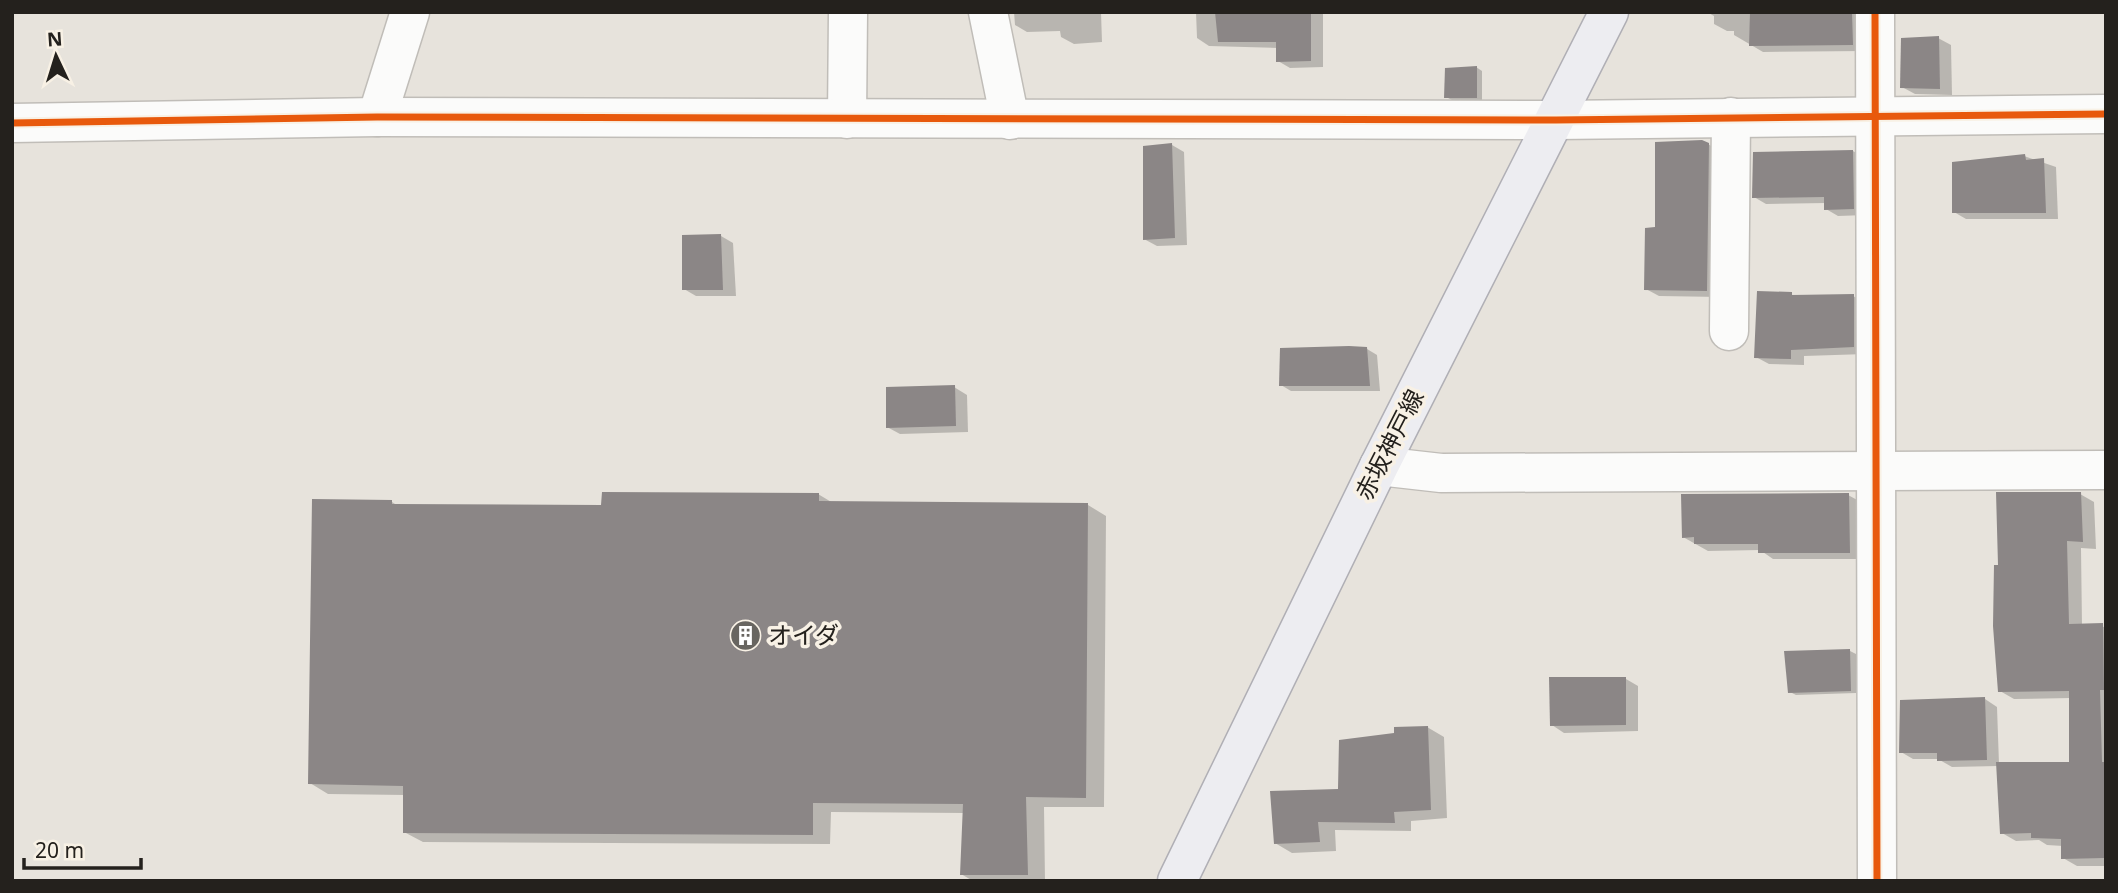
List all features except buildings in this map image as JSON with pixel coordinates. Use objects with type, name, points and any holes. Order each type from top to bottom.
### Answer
[{"type":"main road","name":"赤坂神戸線","points":[[1177,881],[1379,466],[1609,12]]},
{"type":"street","points":[[377,117],[410,12]]},
{"type":"street","points":[[847,119],[848,12]]},
{"type":"street","points":[[988,12],[1010,120]]},
{"type":"street","points":[[1875,12],[1878,115],[1877,881]]},
{"type":"street","points":[[12,123],[377,117],[1556,120],[2106,114]]},
{"type":"street","points":[[1729,331],[1731,117]]},
{"type":"street","points":[[1379,466],[1441,473],[2106,470]]},
{"type":"cycle path","points":[[1875,12],[1877,881]]},
{"type":"cycle path","points":[[12,123],[377,117],[1556,120],[2106,114]]},
{"type":"place","name":"オイダ","points":[[745,636]]}]
